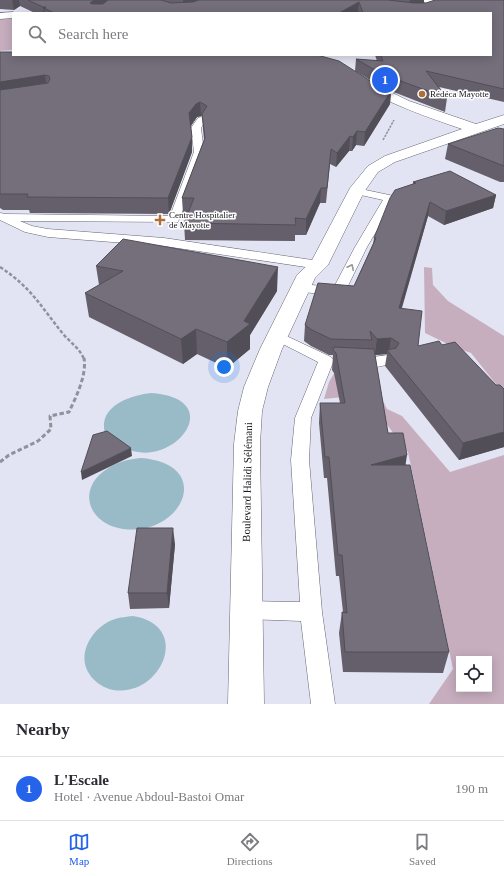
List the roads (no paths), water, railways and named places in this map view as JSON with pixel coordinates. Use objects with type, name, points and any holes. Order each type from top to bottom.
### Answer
[{"type":"street","points":[[354,0],[402,8],[428,7]]},
{"type":"street","points":[[0,16],[12,15]]},
{"type":"street","points":[[356,78],[376,91],[403,103],[487,133]]},
{"type":"street","name":"Boulevard Halidi Sélémani","points":[[246,704],[245,610],[247,444],[250,411],[256,387],[278,336],[307,275],[319,265],[356,191],[373,169],[390,159],[487,133],[504,119]]},
{"type":"lane","points":[[2,216],[174,220],[190,180],[199,152],[196,128],[201,120]]},
{"type":"lane","points":[[300,288],[338,292],[361,247],[394,197],[356,191]]},
{"type":"lane","points":[[2,216],[29,229],[48,233],[164,242],[319,265]]},
{"type":"lane","points":[[278,336],[326,360],[368,364],[388,360]]},
{"type":"lane","points":[[323,704],[311,612],[301,453],[303,418],[326,360]]},
{"type":"lane","points":[[245,610],[311,612]]},
{"type":"water","points":[[151,393],[176,398],[188,409],[190,421],[184,434],[171,445],[155,452],[136,452],[118,443],[107,435],[104,430],[105,420],[113,407],[120,402],[136,396]]},
{"type":"water","points":[[141,458],[164,463],[178,473],[184,485],[182,499],[174,512],[161,522],[144,528],[123,529],[111,526],[101,520],[94,513],[90,505],[89,495],[92,486],[97,477],[115,464]]},
{"type":"water","points":[[133,616],[152,623],[162,633],[166,647],[163,661],[155,674],[143,684],[127,690],[109,689],[98,683],[90,675],[84,658],[86,650],[93,634],[100,628],[115,619]]},
{"type":"place","name":"L'Escale","points":[[385,80]]},
{"type":"place","name":"Rédéca Mayotte","points":[[422,94]]},
{"type":"place","name":"Centre Hospitalier de Mayotte","points":[[160,220]]}]
